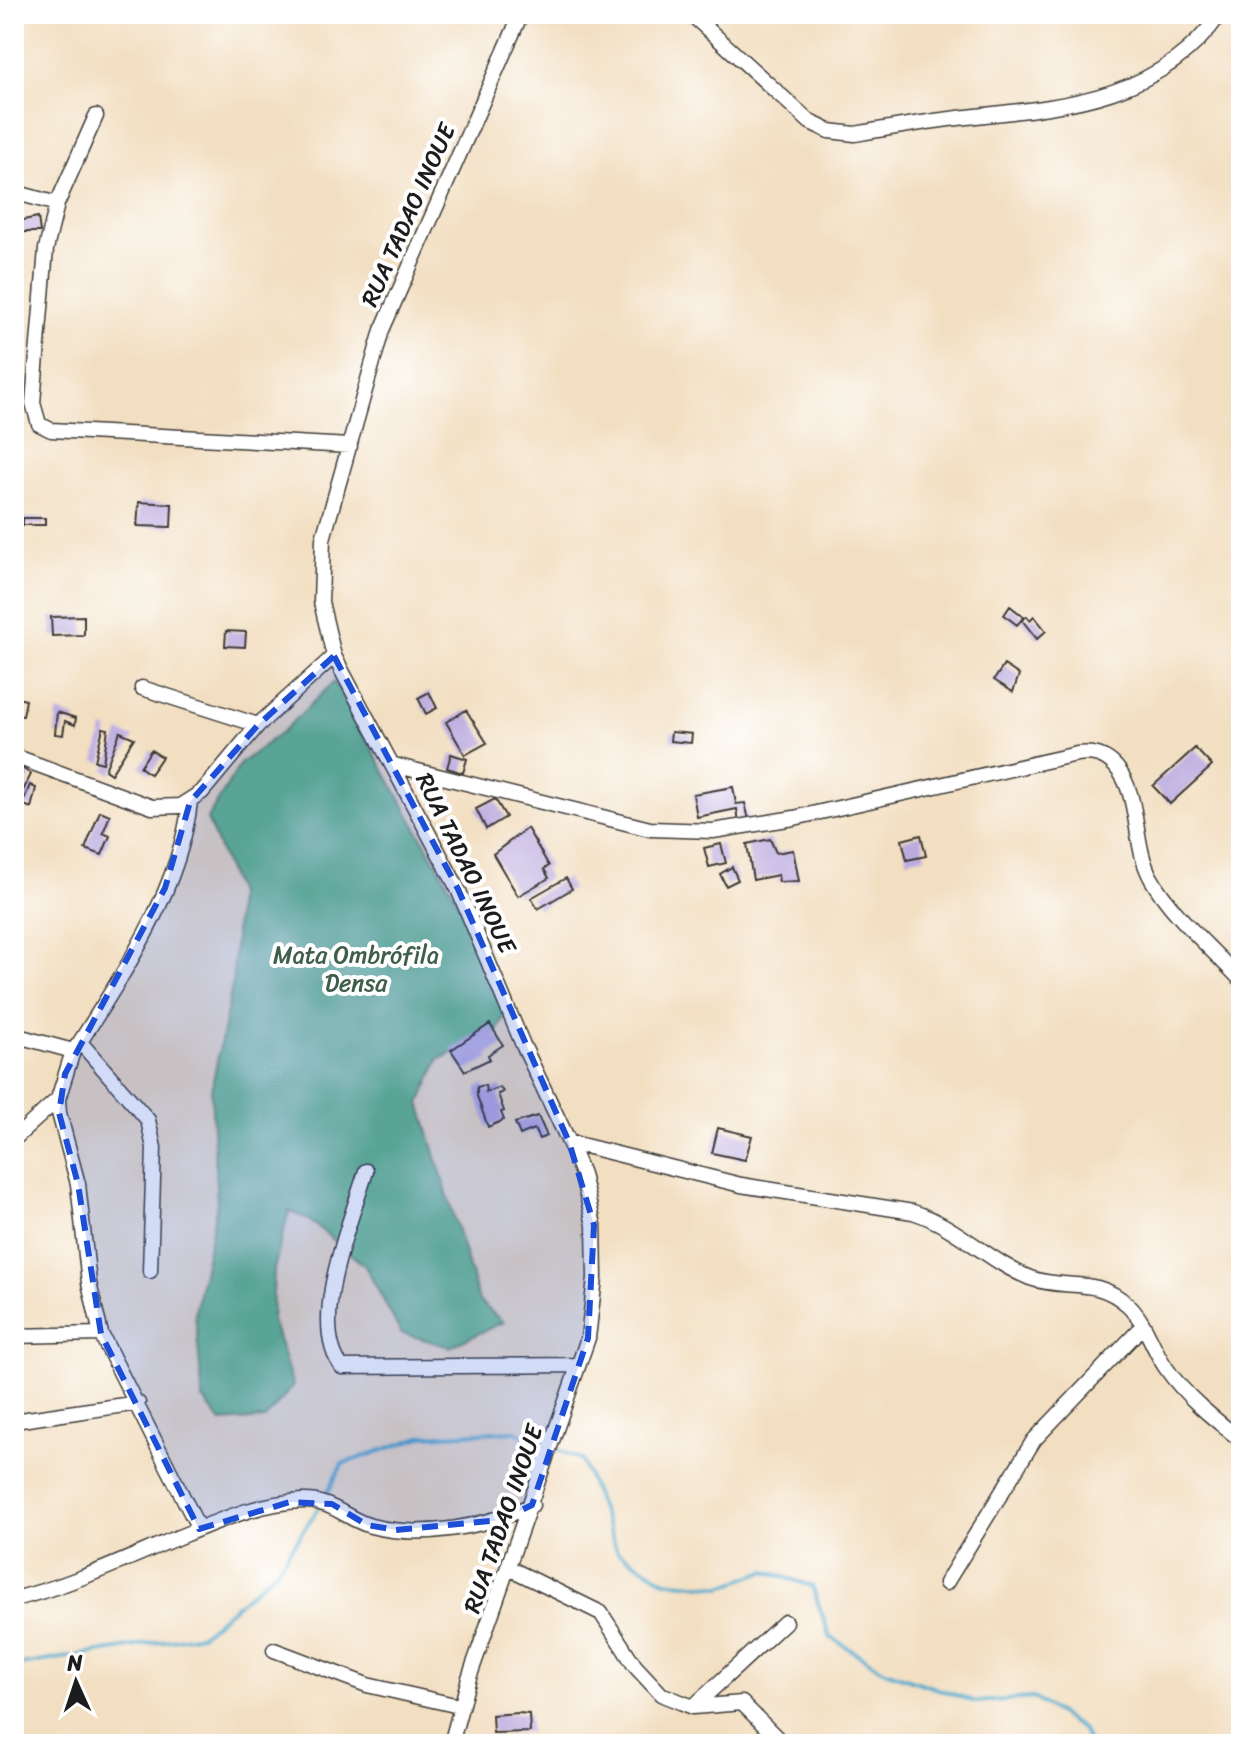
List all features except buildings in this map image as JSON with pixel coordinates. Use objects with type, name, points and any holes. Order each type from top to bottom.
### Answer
[{"type":"street","name":"RUA TADAO INOUE","points":[[451,1744],[459,1706],[588,1338],[593,1310],[594,1225],[569,1142],[523,1045],[458,889],[334,656],[324,624],[319,579],[323,539],[382,330],[521,14]]},
{"type":"street","points":[[691,14],[810,122],[829,131],[855,134],[1034,110],[1096,98],[1172,65],[1193,47],[1220,14]]},
{"type":"street","points":[[96,116],[57,204],[46,249],[33,403],[43,428],[350,446]]},
{"type":"street","points":[[14,192],[57,204]]},
{"type":"street","points":[[14,1139],[58,1099],[77,1046],[165,888],[179,855],[190,802],[258,725],[334,656]]},
{"type":"street","points":[[142,688],[258,725]]},
{"type":"street","points":[[394,765],[650,829],[693,832],[794,818],[1000,774],[1077,754],[1095,753],[1114,764],[1127,786],[1136,836],[1151,878],[1241,980]]},
{"type":"street","points":[[14,756],[152,807],[172,808],[190,802]]},
{"type":"street","points":[[14,1035],[77,1046],[148,1120],[154,1148],[150,1271]]},
{"type":"street","points":[[58,1099],[78,1184],[89,1283],[101,1334],[199,1529]]},
{"type":"street","points":[[569,1142],[741,1185],[927,1217],[1031,1278],[1086,1284],[1106,1291],[1126,1304],[1180,1386],[1241,1440]]},
{"type":"street","points":[[366,1171],[327,1305],[336,1359],[342,1367],[577,1365]]},
{"type":"street","points":[[946,1583],[1034,1440],[1143,1326]]},
{"type":"street","points":[[14,1336],[101,1334]]},
{"type":"street","points":[[14,1421],[138,1403]]},
{"type":"street","points":[[14,1599],[65,1583],[265,1506],[316,1501],[332,1504],[367,1525],[396,1530],[501,1520],[532,1505]]},
{"type":"street","points":[[509,1568],[601,1613],[635,1666],[661,1694],[693,1707],[742,1703],[783,1744]]},
{"type":"street","points":[[693,1707],[785,1622]]},
{"type":"street","points":[[274,1650],[367,1685],[459,1706]]},
{"type":"highlighted area","points":[[334,656],[458,889],[569,1142],[594,1225],[588,1338],[532,1505],[501,1520],[396,1530],[367,1525],[332,1504],[290,1502],[199,1529],[101,1334],[78,1184],[59,1113],[65,1074],[165,888],[190,802],[258,725]]},
{"type":"green space","name":"Mata Ombrófila Densa","points":[[334,682],[474,929],[478,962],[506,1012],[496,1034],[439,1059],[420,1103],[479,1301],[503,1322],[450,1347],[401,1333],[365,1266],[309,1220],[289,1211],[274,1269],[272,1320],[293,1386],[265,1419],[221,1422],[203,1399],[195,1313],[217,1204],[211,1091],[233,981],[237,893],[207,819],[241,763],[283,731]]},
{"type":"waterway","points":[[324,1500],[342,1464],[424,1436],[515,1431],[546,1445]]},
{"type":"waterway","points":[[554,1448],[582,1460],[617,1551],[665,1581],[722,1587],[765,1571],[812,1586],[830,1637],[885,1671],[976,1702],[1034,1698],[1083,1730],[1089,1744]]},
{"type":"waterway","points":[[14,1666],[201,1635],[276,1571],[319,1507]]}]
